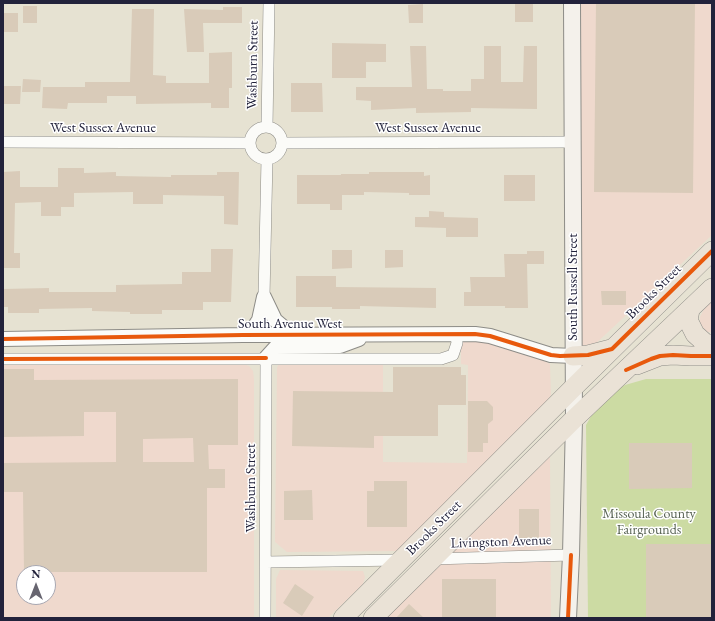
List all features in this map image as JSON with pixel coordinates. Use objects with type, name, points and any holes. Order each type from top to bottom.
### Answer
[{"type":"highway","name":"Brooks Street","points":[[344,618],[612,349],[712,251]]},
{"type":"highway","name":"Brooks Street","points":[[373,618],[574,419],[626,370],[690,318],[712,288]]},
{"type":"highway","points":[[690,318],[695,334],[699,339],[712,345]]},
{"type":"highway","points":[[573,356],[588,356],[612,349]]},
{"type":"highway","points":[[626,370],[660,356],[673,354],[712,356]]},
{"type":"main road","name":"South Russell Street","points":[[568,618],[574,419],[572,3]]},
{"type":"street","name":"Washburn Street","points":[[267,127],[269,3]]},
{"type":"street","points":[[267,127],[277,130],[280,134],[282,143],[281,151],[272,158],[267,159],[256,156],[252,152],[250,143],[252,135],[256,131],[260,128],[267,127]]},
{"type":"street","name":"West Sussex Avenue","points":[[3,142],[250,143]]},
{"type":"street","name":"West Sussex Avenue","points":[[282,143],[573,142]]},
{"type":"street","points":[[243,335],[252,330],[259,320],[264,297],[267,159]]},
{"type":"street","points":[[264,297],[275,320],[294,336]]},
{"type":"street","name":"South Avenue West","points":[[3,339],[243,335],[294,336],[475,334],[490,336],[551,355],[573,356]]},
{"type":"street","points":[[266,358],[276,348],[340,346],[371,335]]},
{"type":"street","points":[[3,359],[441,359],[453,355],[457,343],[456,335]]},
{"type":"street","name":"Washburn Street","points":[[265,618],[266,358]]},
{"type":"street","name":"Livingston Avenue","points":[[431,559],[571,555]]},
{"type":"street","points":[[266,562],[402,560]]},
{"type":"shaded area","points":[[581,3],[712,3],[712,235],[592,347],[580,346]]},
{"type":"shaded area","points":[[712,298],[712,332],[706,332],[700,326],[700,317]]},
{"type":"shaded area","points":[[461,340],[494,343],[541,358],[550,364],[551,395],[547,401],[396,551],[287,552],[275,542],[277,368],[279,363],[383,361],[383,462],[467,463],[468,365],[461,364]]},
{"type":"shaded area","points":[[3,363],[243,364],[249,366],[253,371],[254,379],[254,618],[3,618]]},
{"type":"shaded area","points":[[545,457],[550,457],[551,618],[383,618]]},
{"type":"shaded area","points":[[280,570],[363,571],[365,577],[363,584],[328,618],[276,618],[276,579]]},
{"type":"green space","name":"Missoula County Fairgrounds","points":[[646,379],[712,379],[712,618],[588,618],[586,425],[594,411],[608,395],[625,385]]},
{"type":"building","points":[[515,3],[533,3],[533,22],[515,22]]},
{"type":"building","points":[[596,3],[695,3],[693,193],[594,192]]},
{"type":"building","points":[[423,4],[423,23],[409,23],[408,5]]},
{"type":"building","points":[[23,6],[37,6],[37,23],[23,23]]},
{"type":"building","points":[[223,7],[242,7],[242,23],[203,23],[204,52],[187,52],[184,9],[223,10]]},
{"type":"building","points":[[132,9],[154,9],[153,75],[166,76],[166,83],[209,83],[209,53],[232,52],[232,88],[229,88],[229,108],[211,108],[211,103],[136,104],[136,96],[107,96],[107,103],[68,103],[67,109],[42,108],[43,87],[85,87],[85,82],[130,82]]},
{"type":"building","points":[[3,13],[18,13],[18,32],[3,32]]},
{"type":"building","points":[[332,43],[386,44],[386,62],[366,62],[366,78],[332,78]]},
{"type":"building","points":[[410,46],[426,46],[427,89],[443,89],[443,91],[471,91],[471,79],[484,79],[484,46],[501,46],[501,82],[523,82],[524,46],[537,46],[537,109],[471,108],[471,112],[416,113],[416,108],[371,110],[371,101],[356,100],[356,87],[412,87]]},
{"type":"building","points":[[23,79],[41,80],[40,92],[22,92]]},
{"type":"building","points":[[291,83],[322,83],[323,112],[291,112]]},
{"type":"building","points":[[3,86],[21,86],[20,104],[3,104]]},
{"type":"building","points":[[58,168],[84,168],[84,173],[116,172],[116,176],[171,177],[171,175],[217,175],[217,172],[239,172],[238,225],[224,224],[224,196],[163,195],[163,204],[133,204],[133,192],[74,193],[74,207],[61,207],[61,216],[41,216],[41,202],[15,203],[14,253],[20,253],[20,268],[3,268],[3,172],[20,171],[20,187],[58,187]]},
{"type":"building","points":[[369,172],[424,172],[424,176],[430,175],[430,195],[364,192],[364,195],[342,195],[342,210],[330,210],[330,204],[297,204],[297,175],[369,174]]},
{"type":"building","points":[[504,175],[535,175],[535,201],[504,201]]},
{"type":"building","points":[[429,211],[444,212],[444,217],[478,218],[478,237],[446,237],[446,228],[415,227],[415,217],[429,217]]},
{"type":"building","points":[[211,249],[233,249],[231,302],[203,302],[203,310],[162,310],[162,314],[130,314],[130,312],[92,311],[92,308],[39,309],[39,313],[8,313],[8,307],[3,307],[3,289],[49,288],[49,292],[116,292],[116,285],[182,284],[182,272],[211,272]]},
{"type":"building","points":[[332,250],[352,250],[352,268],[332,269]]},
{"type":"building","points":[[385,250],[403,250],[403,267],[385,268]]},
{"type":"building","points":[[527,251],[544,251],[544,264],[527,264],[528,308],[505,308],[505,306],[464,306],[464,292],[471,292],[470,277],[505,277],[504,254],[527,254]]},
{"type":"building","points":[[296,276],[336,276],[336,287],[436,288],[436,308],[360,306],[360,309],[332,309],[332,307],[296,307]]},
{"type":"building","points":[[601,291],[626,291],[626,305],[602,305]]},
{"type":"building","points":[[393,367],[461,367],[461,375],[466,375],[466,405],[438,405],[438,436],[374,436],[374,448],[292,446],[293,391],[393,392]]},
{"type":"building","points":[[3,369],[34,369],[34,380],[238,379],[238,445],[208,445],[209,469],[225,469],[225,488],[207,488],[207,572],[56,572],[56,565],[24,565],[23,492],[3,492],[3,463],[116,462],[116,412],[84,412],[84,436],[3,437]],"holes":[[[193,438],[194,462],[143,462],[143,439]]]},
{"type":"building","points":[[468,401],[487,401],[493,407],[493,420],[488,424],[488,443],[483,443],[483,452],[468,452]]},
{"type":"building","points":[[629,443],[692,443],[692,488],[629,489]]},
{"type":"building","points":[[374,481],[407,481],[407,527],[367,527],[367,491],[374,491]]},
{"type":"building","points":[[312,490],[313,520],[284,520],[284,491]]},
{"type":"building","points":[[519,509],[539,509],[539,545],[519,545]]},
{"type":"building","points":[[646,544],[712,544],[712,618],[646,618]]},
{"type":"building","points":[[442,579],[496,579],[496,618],[442,618]]},
{"type":"building","points":[[295,584],[314,597],[302,616],[283,603]]},
{"type":"building","points":[[409,604],[424,618],[396,618]]},
{"type":"cycle path","points":[[3,339],[243,335],[475,334],[490,336],[551,355],[588,355],[612,349],[712,251]]},
{"type":"cycle path","points":[[626,370],[660,356],[712,356]]},
{"type":"cycle path","points":[[3,359],[266,358]]},
{"type":"cycle path","points":[[568,618],[571,555]]}]
